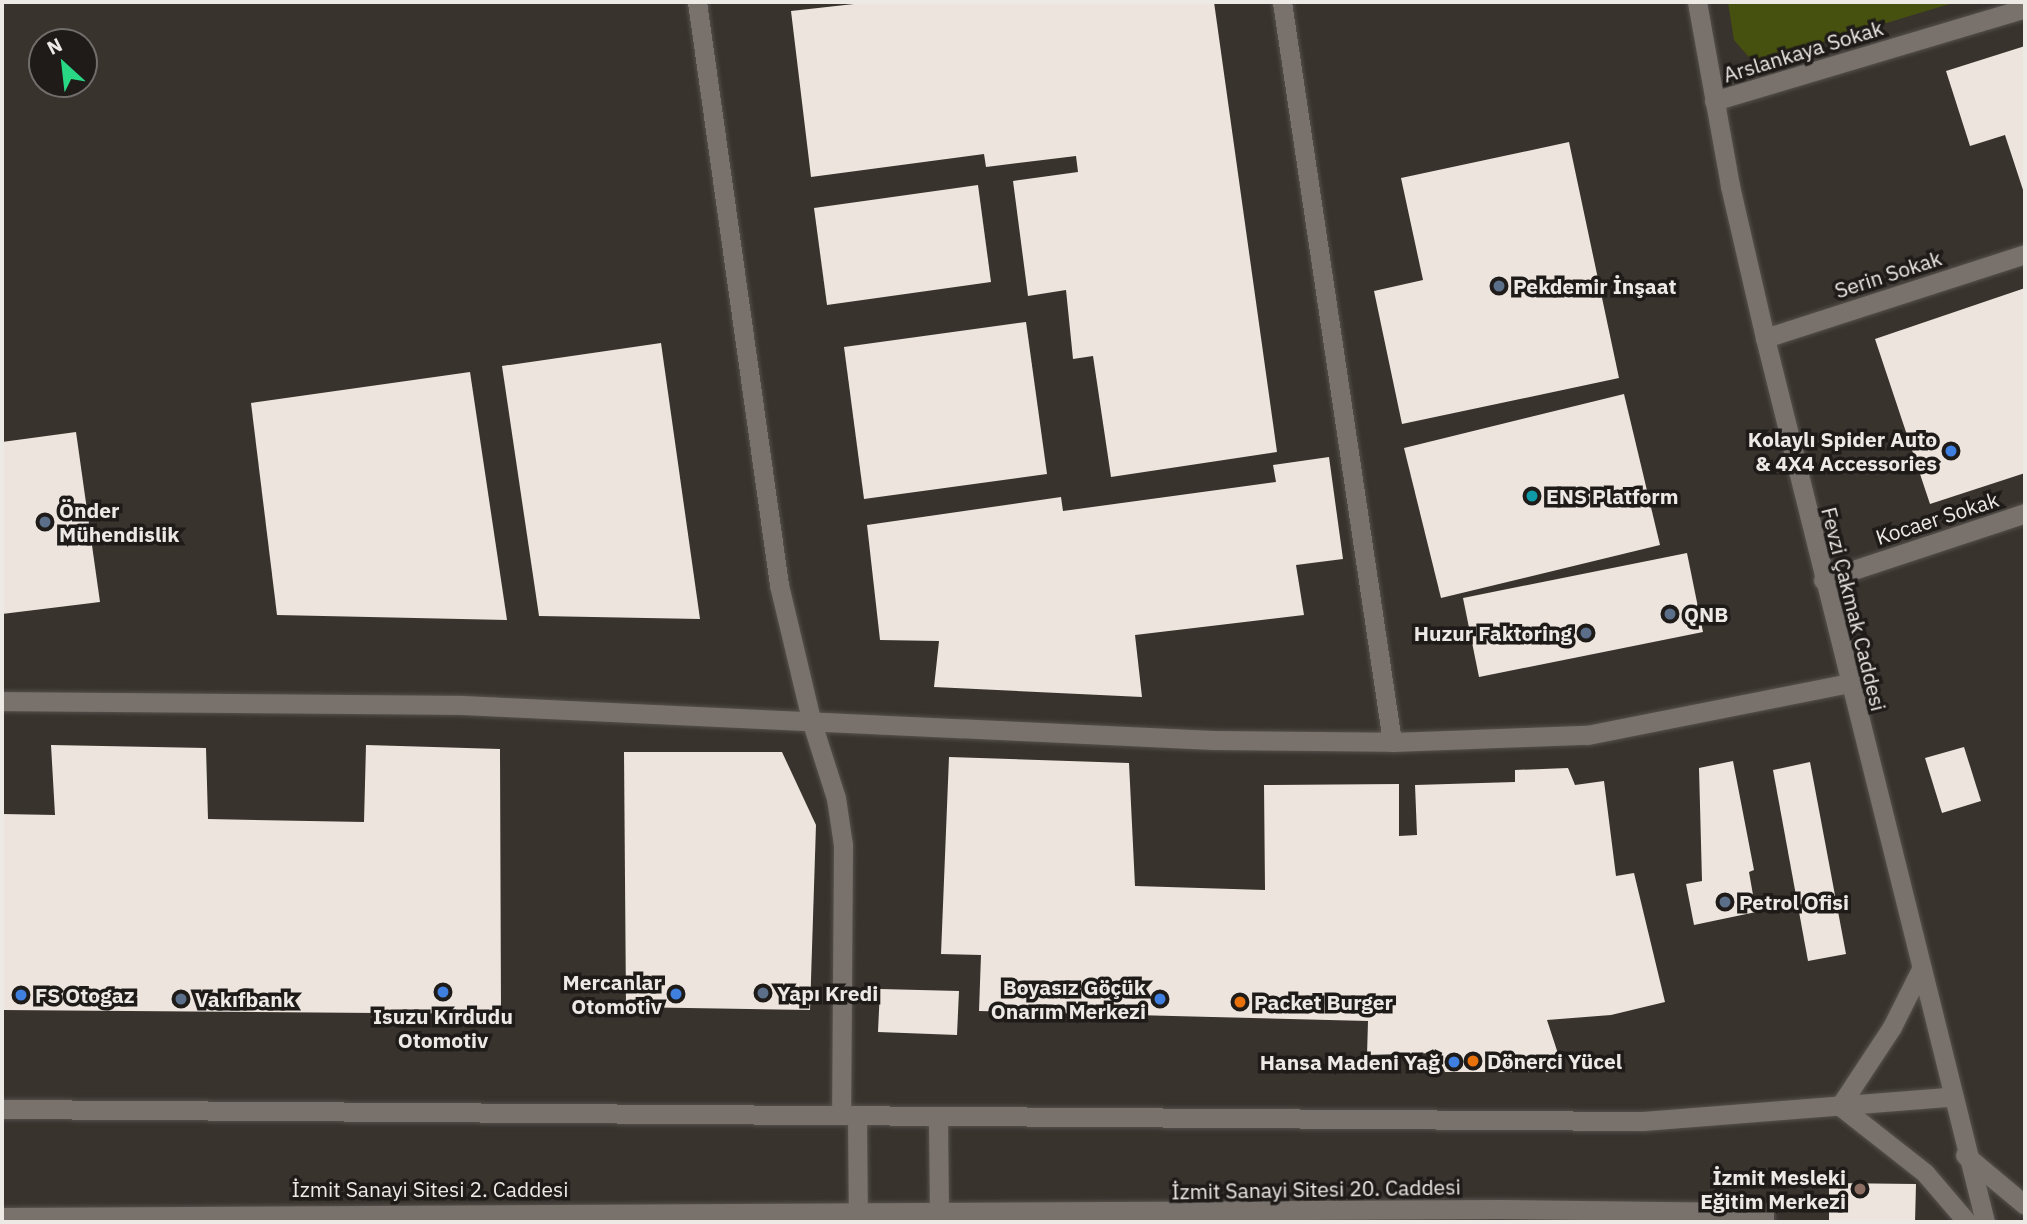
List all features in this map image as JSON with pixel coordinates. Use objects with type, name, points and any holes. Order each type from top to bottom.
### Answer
[{"type":"street","points":[[698,2],[779,585],[811,723],[836,798],[843,845],[849,1114],[858,1216]]},
{"type":"street","points":[[1282,2],[1392,742]]},
{"type":"street","name":"Fevzi Çakmak Caddesi","points":[[1697,2],[1714,101],[1765,338],[1950,1097],[1985,1222]]},
{"type":"street","name":"Arslankaya Sokak","points":[[1714,101],[2025,8]]},
{"type":"street","name":"Serin Sokak","points":[[1765,338],[2025,254]]},
{"type":"street","name":"Kocaer Sokak","points":[[1823,580],[2025,513]]},
{"type":"street","points":[[2,701],[462,705],[1213,740],[1392,742],[1577,737],[1849,683]]},
{"type":"street","points":[[1840,1106],[1892,1027],[1920,971]]},
{"type":"street","points":[[2,1109],[849,1114],[938,1118],[1643,1121],[1950,1097]]},
{"type":"street","points":[[1840,1106],[1909,1158],[1967,1222]]},
{"type":"street","points":[[938,1118],[939,1218]]},
{"type":"street","points":[[1965,1156],[2025,1205]]},
{"type":"street","name":"İzmit Sanayi Sitesi 20. Caddesi","points":[[858,1216],[1234,1218],[1764,1212],[1764,1222]]},
{"type":"street","name":"İzmit Sanayi Sitesi 2. Caddesi","points":[[2,1217],[858,1216]]},
{"type":"green space","points":[[1728,2],[1956,2],[1754,63],[1734,40]]},
{"type":"building","points":[[872,2],[1214,2],[1277,452],[1111,477],[1093,356],[1073,359],[1066,290],[1028,296],[1013,181],[1078,172],[1076,156],[986,167],[984,154],[811,177],[791,11]]},
{"type":"building","points":[[2025,46],[2025,196],[2005,135],[1970,146],[1946,71]]},
{"type":"building","name":"Pekdemir İnşaat","points":[[1569,142],[1619,378],[1402,424],[1374,291],[1423,280],[1401,178]]},
{"type":"building","points":[[978,185],[991,282],[827,305],[814,208]]},
{"type":"building","points":[[2025,288],[2025,473],[1930,504],[1875,339]]},
{"type":"building","points":[[1026,322],[1047,474],[864,499],[844,347]]},
{"type":"building","points":[[661,343],[700,619],[539,616],[502,366]]},
{"type":"building","points":[[470,372],[507,620],[277,615],[251,403]]},
{"type":"building","name":"ENS Platform","points":[[1624,394],[1660,545],[1441,598],[1404,448]]},
{"type":"building","name":"Önder Mühendislik","points":[[76,432],[100,602],[2,614],[2,442]]},
{"type":"building","points":[[1329,457],[1343,559],[1296,565],[1304,615],[1135,635],[1142,697],[934,687],[939,641],[880,640],[867,525],[1061,497],[1063,511],[1276,482],[1273,465]]},
{"type":"building","points":[[1687,553],[1703,632],[1479,677],[1463,598]]},
{"type":"building","points":[[51,745],[206,748],[208,819],[364,822],[366,745],[500,749],[501,1014],[2,1010],[2,814],[55,815]]},
{"type":"building","points":[[1964,747],[1981,801],[1942,813],[1925,758]]},
{"type":"building","points":[[624,752],[782,752],[816,825],[810,1010],[626,1007]]},
{"type":"building","points":[[949,757],[1129,763],[1135,886],[1265,890],[1264,785],[1399,784],[1399,836],[1417,835],[1415,785],[1515,782],[1515,770],[1568,768],[1575,785],[1604,781],[1616,876],[1634,873],[1665,1002],[1611,1015],[1547,1020],[1564,1072],[1445,1072],[1436,1053],[1367,1055],[1368,1021],[979,1011],[981,955],[941,954]]},
{"type":"building","points":[[1733,761],[1754,870],[1749,872],[1756,912],[1694,925],[1686,884],[1702,881],[1699,768]]},
{"type":"building","points":[[1810,762],[1846,954],[1808,961],[1773,770]]},
{"type":"building","points":[[880,989],[959,991],[957,1035],[878,1032]]},
{"type":"building","points":[[1829,1183],[1916,1184],[1915,1222],[1829,1222]]},
{"type":"place","name":"Pekdemir İnşaat","points":[[1499,286]]},
{"type":"place","name":"Kolaylı Spider Auto & 4X4 Accessories","points":[[1951,451]]},
{"type":"place","name":"ENS Platform","points":[[1532,496]]},
{"type":"place","name":"Önder Mühendislik","points":[[45,522]]},
{"type":"place","name":"QNB","points":[[1670,614]]},
{"type":"place","name":"Huzur Faktoring","points":[[1586,633]]},
{"type":"place","name":"Petrol Ofisi","points":[[1725,902]]},
{"type":"place","name":"Isuzu Kırdudu Otomotiv","points":[[443,992]]},
{"type":"place","name":"Yapı Kredi","points":[[763,993]]},
{"type":"place","name":"Mercanlar Otomotiv","points":[[676,994]]},
{"type":"place","name":"FS Otogaz","points":[[21,995]]},
{"type":"place","name":"Vakıfbank","points":[[181,999]]},
{"type":"place","name":"Boyasız Göçük Onarım Merkezi","points":[[1160,999]]},
{"type":"place","name":"Packet Burger","points":[[1240,1002]]},
{"type":"place","name":"Dönerci Yücel","points":[[1473,1061]]},
{"type":"place","name":"Hansa Madeni Yağ","points":[[1454,1062]]},
{"type":"place","name":"İzmit Mesleki Eğitim Merkezi","points":[[1860,1189]]}]
